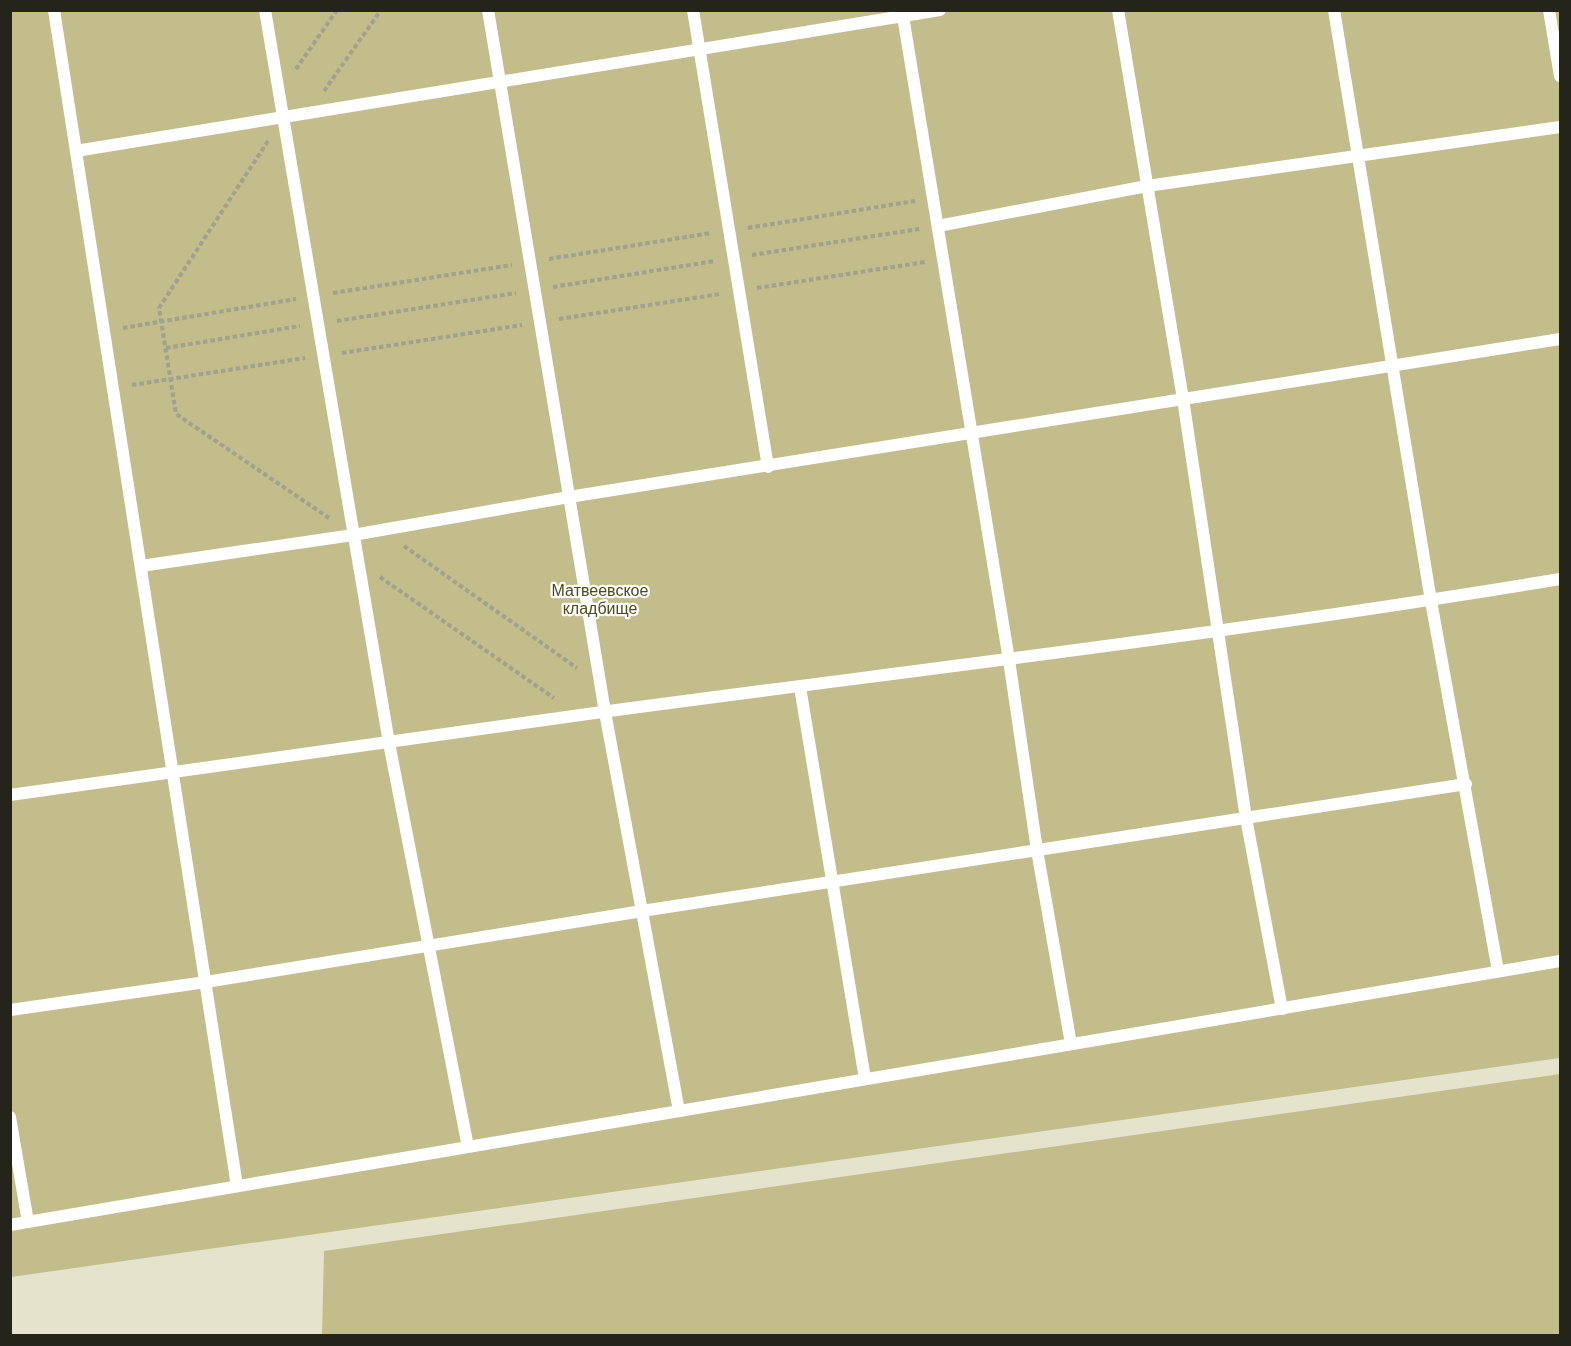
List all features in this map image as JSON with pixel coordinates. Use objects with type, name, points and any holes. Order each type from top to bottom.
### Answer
[{"type":"lane","points":[[54,10],[237,1186]]},
{"type":"lane","points":[[264,10],[388,743],[468,1147]]},
{"type":"lane","points":[[488,10],[600,684],[679,1111]]},
{"type":"lane","points":[[693,10],[768,467]]},
{"type":"lane","points":[[76,151],[902,14],[940,10]]},
{"type":"lane","points":[[1118,10],[1183,399],[1246,818],[1282,1009]]},
{"type":"lane","points":[[1334,10],[1431,601],[1466,784],[1498,971]]},
{"type":"lane","points":[[1549,10],[1560,76]]},
{"type":"lane","points":[[902,14],[1009,660],[1037,850],[1071,1044]]},
{"type":"lane","points":[[938,226],[1147,186],[1358,154],[1560,127]]},
{"type":"lane","points":[[141,566],[353,535],[569,497],[1560,339]]},
{"type":"lane","points":[[10,795],[579,715],[1009,660],[1431,601],[1560,579]]},
{"type":"lane","points":[[800,687],[865,1079]]},
{"type":"lane","points":[[10,1010],[206,982],[642,911],[1466,784]]},
{"type":"lane","points":[[10,1225],[1560,961]]},
{"type":"lane","points":[[10,1117],[28,1222]]},
{"type":"path","points":[[279,94],[337,10]]},
{"type":"path","points":[[308,114],[381,10]]},
{"type":"path","points":[[283,118],[159,308],[177,414],[353,535]]},
{"type":"path","points":[[382,530],[600,684]]},
{"type":"path","points":[[358,561],[579,715]]},
{"type":"green space","name":"Матвеевское кладбище","points":[[10,11],[1560,11],[1560,1058],[11,1277]]},
{"type":"green space","points":[[1560,1074],[1560,1335],[322,1335],[324,1251]]}]
